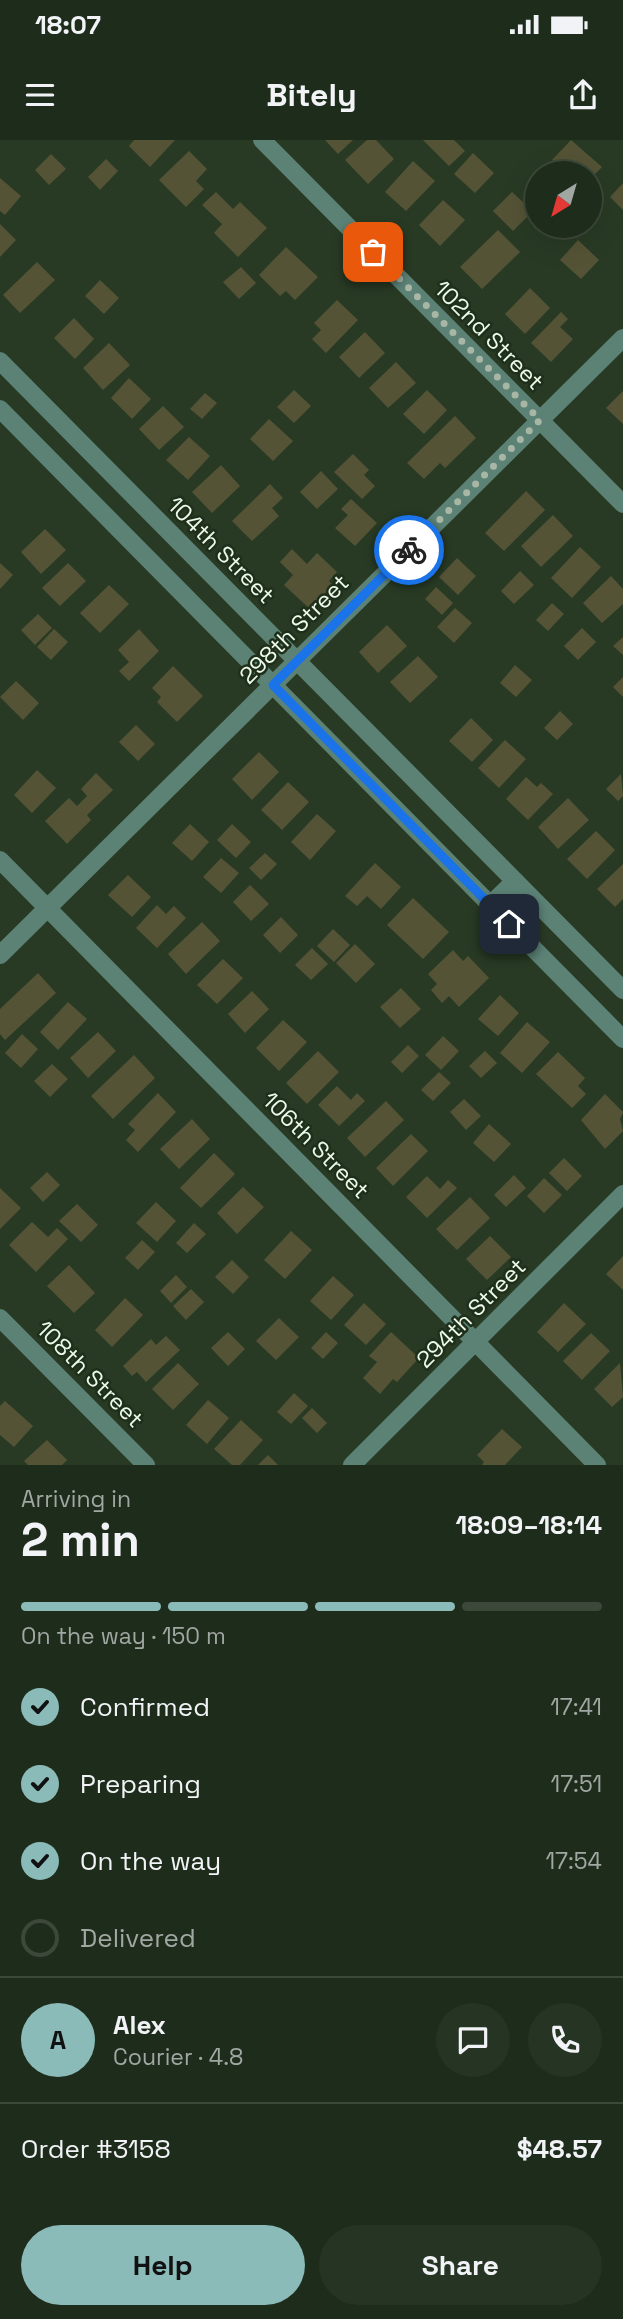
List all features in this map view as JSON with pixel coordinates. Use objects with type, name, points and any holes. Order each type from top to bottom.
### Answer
[{"type":"street","name":"102nd Street","points":[[262,140],[623,504]]},
{"type":"street","name":"298th Street","points":[[0,955],[623,338]]},
{"type":"street","name":"104th Street","points":[[4,372],[297,661],[623,990]]},
{"type":"street","points":[[0,409],[623,1039]]},
{"type":"street","name":"106th Street","points":[[0,860],[597,1465]]},
{"type":"street","points":[[490,905],[515,881]]},
{"type":"street","name":"294th Street","points":[[352,1465],[623,1194]]},
{"type":"street","name":"108th Street","points":[[0,1318],[146,1465]]},
{"type":"building","points":[[134,140],[175,140],[150,167],[129,146]]},
{"type":"building","points":[[325,140],[353,140],[338,154]]},
{"type":"building","points":[[367,140],[376,140],[394,159],[368,184],[345,160]]},
{"type":"building","points":[[423,140],[454,140],[465,151],[449,166]]},
{"type":"building","points":[[571,140],[595,161],[553,161]]},
{"type":"building","points":[[189,151],[207,169],[196,181],[204,189],[186,207],[159,180]]},
{"type":"building","points":[[473,153],[494,173],[475,193],[454,174]]},
{"type":"building","points":[[51,154],[66,169],[49,185],[35,170]]},
{"type":"building","points":[[106,159],[118,171],[100,190],[88,177]]},
{"type":"building","points":[[413,161],[435,181],[406,211],[385,192]]},
{"type":"building","points":[[0,178],[21,196],[5,215],[0,211]]},
{"type":"building","points":[[623,183],[623,210],[610,197]]},
{"type":"building","points":[[216,192],[233,209],[240,202],[267,228],[238,257],[214,233],[222,224],[202,205]]},
{"type":"building","points":[[512,192],[525,204],[525,219],[513,231],[493,211]]},
{"type":"building","points":[[443,200],[465,220],[440,246],[419,225]]},
{"type":"building","points":[[0,224],[16,240],[0,257]]},
{"type":"building","points":[[498,230],[520,252],[482,289],[460,267]]},
{"type":"building","points":[[578,240],[599,260],[581,279],[560,260]]},
{"type":"building","points":[[286,247],[318,277],[295,300],[286,291],[280,296],[259,275]]},
{"type":"building","points":[[37,262],[55,280],[20,313],[3,295]]},
{"type":"building","points":[[241,267],[256,283],[239,299],[223,282]]},
{"type":"building","points":[[100,280],[119,298],[104,314],[85,296]]},
{"type":"building","points":[[530,288],[550,308],[525,334],[505,314]]},
{"type":"building","points":[[337,300],[358,320],[326,353],[312,339],[321,330],[314,323]]},
{"type":"building","points":[[561,312],[568,319],[560,327],[573,339],[551,362],[531,343]]},
{"type":"building","points":[[74,318],[94,339],[75,359],[54,338]]},
{"type":"building","points":[[365,332],[385,353],[359,378],[339,357]]},
{"type":"building","points":[[109,343],[130,365],[103,390],[83,368]]},
{"type":"building","points":[[396,362],[416,383],[388,408],[369,388]]},
{"type":"building","points":[[129,378],[151,399],[132,419],[111,398]]},
{"type":"building","points":[[294,390],[311,406],[294,423],[277,407]]},
{"type":"building","points":[[427,390],[447,410],[424,434],[403,414]]},
{"type":"building","points":[[623,391],[623,424],[606,408]]},
{"type":"building","points":[[205,393],[217,403],[202,419],[190,409]]},
{"type":"building","points":[[163,406],[184,427],[159,450],[139,429]]},
{"type":"building","points":[[455,416],[476,438],[445,468],[440,463],[424,479],[407,463]]},
{"type":"building","points":[[269,419],[293,441],[273,461],[250,439]]},
{"type":"building","points":[[189,437],[210,456],[188,480],[166,460]]},
{"type":"building","points":[[353,454],[369,470],[364,475],[375,486],[362,499],[334,472]]},
{"type":"building","points":[[221,465],[240,486],[212,513],[192,492]]},
{"type":"building","points":[[321,471],[338,489],[317,509],[300,492]]},
{"type":"building","points":[[270,484],[283,498],[272,508],[279,516],[252,541],[232,521]]},
{"type":"building","points":[[526,491],[545,510],[504,551],[485,533]]},
{"type":"building","points":[[351,499],[377,523],[355,546],[335,528],[348,515],[341,509]]},
{"type":"building","points":[[553,515],[573,536],[541,567],[521,546]]},
{"type":"building","points":[[45,529],[66,550],[41,574],[21,552]]},
{"type":"building","points":[[580,547],[601,567],[572,598],[551,578]]},
{"type":"building","points":[[292,549],[307,564],[317,553],[337,572],[329,581],[333,585],[310,609],[284,585],[293,575],[280,562]]},
{"type":"building","points":[[457,558],[476,576],[458,595],[439,577]]},
{"type":"building","points":[[0,563],[13,575],[0,589]]},
{"type":"building","points":[[68,563],[86,581],[60,606],[42,588]]},
{"type":"building","points":[[520,571],[534,585],[514,604],[501,591]]},
{"type":"building","points":[[611,576],[623,589],[623,604],[602,623],[583,603]]},
{"type":"building","points":[[109,585],[129,604],[100,633],[80,613]]},
{"type":"building","points":[[436,587],[453,603],[442,615],[425,599]]},
{"type":"building","points":[[552,603],[564,614],[548,631],[536,620]]},
{"type":"building","points":[[455,608],[472,623],[454,643],[437,627]]},
{"type":"building","points":[[38,614],[52,628],[35,645],[21,630]]},
{"type":"building","points":[[387,625],[407,646],[378,673],[359,652]]},
{"type":"building","points":[[582,628],[596,642],[578,660],[564,646]]},
{"type":"building","points":[[54,629],[68,642],[51,660],[37,647]]},
{"type":"building","points":[[139,629],[159,651],[129,681],[119,671],[129,662],[118,650]]},
{"type":"building","points":[[623,637],[623,655],[613,646]]},
{"type":"building","points":[[418,656],[438,677],[410,703],[390,682]]},
{"type":"building","points":[[515,665],[532,680],[516,697],[500,683]]},
{"type":"building","points":[[173,666],[203,696],[177,722],[157,702],[161,697],[152,688]]},
{"type":"building","points":[[623,677],[623,697],[613,687]]},
{"type":"building","points":[[16,681],[39,703],[23,720],[0,697]]},
{"type":"building","points":[[560,711],[573,724],[557,740],[544,728]]},
{"type":"building","points":[[471,718],[493,740],[472,762],[449,741]]},
{"type":"building","points":[[136,725],[155,744],[138,761],[119,742]]},
{"type":"building","points":[[505,740],[526,759],[499,788],[478,768]]},
{"type":"building","points":[[259,752],[279,772],[252,800],[232,779]]},
{"type":"building","points":[[37,770],[56,788],[32,813],[14,795]]},
{"type":"building","points":[[96,773],[113,790],[87,815],[91,820],[67,844],[45,821],[69,798],[77,806],[87,796],[81,789]]},
{"type":"building","points":[[621,774],[623,796],[618,801],[606,789]]},
{"type":"building","points":[[526,777],[537,787],[541,783],[553,794],[528,820],[506,799]]},
{"type":"building","points":[[288,782],[309,802],[282,830],[261,810]]},
{"type":"building","points":[[568,798],[589,820],[558,849],[538,827]]},
{"type":"building","points":[[317,814],[336,831],[310,860],[291,842]]},
{"type":"building","points":[[190,824],[209,842],[192,861],[172,843]]},
{"type":"building","points":[[232,824],[251,842],[236,858],[217,840]]},
{"type":"building","points":[[596,831],[615,850],[587,879],[567,859]]},
{"type":"building","points":[[265,853],[277,864],[261,880],[249,868]]},
{"type":"building","points":[[221,858],[239,873],[221,893],[203,877]]},
{"type":"building","points":[[375,863],[401,887],[381,909],[367,896],[357,906],[345,896]]},
{"type":"building","points":[[623,864],[623,899],[615,907],[597,889]]},
{"type":"building","points":[[128,875],[151,897],[132,917],[108,895]]},
{"type":"building","points":[[250,885],[269,904],[251,921],[233,902]]},
{"type":"building","points":[[413,898],[449,932],[423,959],[387,925]]},
{"type":"building","points":[[157,905],[166,914],[174,906],[186,918],[157,948],[136,928]]},
{"type":"building","points":[[281,917],[298,935],[280,953],[263,935]]},
{"type":"building","points":[[202,922],[220,941],[186,974],[168,954]]},
{"type":"building","points":[[333,929],[350,945],[334,962],[317,946]]},
{"type":"building","points":[[355,944],[375,964],[356,983],[336,963]]},
{"type":"building","points":[[312,948],[328,964],[311,980],[295,965]]},
{"type":"building","points":[[453,950],[463,961],[468,956],[489,978],[459,1007],[449,996],[442,1003],[431,990],[437,984],[428,974]]},
{"type":"building","points":[[223,959],[243,978],[217,1004],[197,985]]},
{"type":"building","points":[[38,973],[56,993],[5,1040],[0,1034],[0,1009]]},
{"type":"building","points":[[401,988],[421,1009],[400,1028],[380,1007]]},
{"type":"building","points":[[252,991],[269,1009],[245,1033],[228,1014]]},
{"type":"building","points":[[500,995],[519,1013],[498,1036],[478,1019]]},
{"type":"building","points":[[68,1002],[87,1019],[58,1050],[40,1032]]},
{"type":"building","points":[[283,1020],[307,1042],[279,1071],[256,1048]]},
{"type":"building","points":[[527,1022],[550,1042],[522,1073],[500,1053]]},
{"type":"building","points":[[98,1032],[116,1051],[88,1078],[70,1058]]},
{"type":"building","points":[[22,1034],[38,1049],[21,1068],[5,1053]]},
{"type":"building","points":[[443,1036],[459,1051],[441,1070],[425,1055]]},
{"type":"building","points":[[408,1045],[419,1056],[402,1073],[391,1062]]},
{"type":"building","points":[[318,1051],[339,1072],[307,1104],[286,1083]]},
{"type":"building","points":[[485,1051],[497,1063],[481,1078],[469,1066]]},
{"type":"building","points":[[558,1052],[585,1078],[578,1086],[586,1094],[572,1108],[536,1074]]},
{"type":"building","points":[[134,1055],[155,1078],[113,1119],[91,1096]]},
{"type":"building","points":[[52,1064],[68,1079],[50,1097],[34,1081]]},
{"type":"building","points":[[439,1072],[451,1083],[433,1101],[421,1090]]},
{"type":"building","points":[[337,1086],[351,1100],[357,1093],[365,1101],[339,1126],[318,1105]]},
{"type":"building","points":[[158,1093],[176,1112],[138,1152],[126,1140],[135,1130],[128,1124]]},
{"type":"building","points":[[605,1094],[623,1112],[620,1119],[623,1131],[605,1149],[581,1120]]},
{"type":"building","points":[[464,1099],[481,1116],[466,1130],[450,1112]]},
{"type":"building","points":[[386,1101],[404,1120],[365,1157],[347,1138]]},
{"type":"building","points":[[192,1119],[210,1139],[179,1169],[160,1149]]},
{"type":"building","points":[[489,1124],[511,1144],[494,1162],[473,1143]]},
{"type":"building","points":[[411,1134],[428,1151],[393,1186],[376,1168]]},
{"type":"building","points":[[214,1153],[235,1174],[201,1208],[180,1188]]},
{"type":"building","points":[[564,1158],[582,1176],[567,1191],[549,1173]]},
{"type":"building","points":[[47,1172],[60,1185],[43,1202],[30,1188]]},
{"type":"building","points":[[514,1175],[526,1188],[506,1207],[494,1195]]},
{"type":"building","points":[[427,1176],[440,1189],[448,1180],[457,1188],[427,1218],[406,1197]]},
{"type":"building","points":[[544,1178],[562,1195],[544,1213],[527,1196]]},
{"type":"building","points":[[243,1187],[264,1207],[237,1234],[217,1213]]},
{"type":"building","points":[[0,1188],[21,1208],[0,1229]]},
{"type":"building","points":[[470,1197],[490,1218],[457,1250],[436,1229]]},
{"type":"building","points":[[156,1202],[176,1221],[157,1242],[136,1223]]},
{"type":"building","points":[[77,1204],[98,1225],[81,1242],[59,1221]]},
{"type":"building","points":[[32,1222],[48,1237],[57,1228],[68,1239],[36,1272],[9,1245]]},
{"type":"building","points":[[194,1223],[206,1234],[187,1253],[176,1243]]},
{"type":"building","points":[[291,1231],[312,1250],[285,1279],[264,1260]]},
{"type":"building","points":[[490,1236],[511,1257],[487,1280],[466,1259]]},
{"type":"building","points":[[142,1240],[155,1252],[138,1270],[125,1258]]},
{"type":"building","points":[[623,1256],[623,1290],[606,1274]]},
{"type":"building","points":[[232,1260],[249,1277],[233,1294],[215,1277]]},
{"type":"building","points":[[69,1265],[95,1293],[74,1313],[47,1286]]},
{"type":"building","points":[[176,1275],[187,1287],[171,1303],[160,1291]]},
{"type":"building","points":[[333,1276],[354,1295],[331,1320],[310,1301]]},
{"type":"building","points":[[191,1289],[204,1302],[186,1320],[173,1306]]},
{"type":"building","points":[[125,1298],[143,1315],[112,1347],[95,1330]]},
{"type":"building","points":[[364,1303],[386,1324],[366,1345],[344,1325]]},
{"type":"building","points":[[564,1303],[586,1324],[558,1352],[537,1332]]},
{"type":"building","points":[[279,1318],[299,1337],[276,1360],[256,1341]]},
{"type":"building","points":[[228,1332],[245,1349],[228,1366],[211,1348]]},
{"type":"building","points":[[326,1332],[338,1343],[323,1359],[311,1348]]},
{"type":"building","points":[[391,1332],[419,1358],[397,1382],[393,1379],[380,1394],[363,1378],[377,1362],[369,1356]]},
{"type":"building","points":[[591,1333],[610,1351],[582,1380],[563,1361]]},
{"type":"building","points":[[166,1336],[180,1350],[146,1382],[137,1372],[132,1376],[123,1366],[151,1339],[156,1345]]},
{"type":"building","points":[[178,1363],[199,1384],[173,1410],[152,1389]]},
{"type":"building","points":[[620,1363],[623,1397],[612,1407],[594,1389]]},
{"type":"building","points":[[294,1393],[308,1406],[291,1424],[277,1412]]},
{"type":"building","points":[[208,1400],[229,1418],[207,1444],[186,1425]]},
{"type":"building","points":[[5,1401],[33,1426],[14,1447],[0,1435],[0,1406]]},
{"type":"building","points":[[312,1408],[327,1423],[317,1433],[302,1418]]},
{"type":"building","points":[[241,1420],[263,1440],[240,1465],[232,1465],[214,1449]]},
{"type":"building","points":[[502,1429],[522,1447],[505,1465],[482,1465],[484,1462],[477,1455]]},
{"type":"building","points":[[47,1440],[67,1460],[62,1465],[28,1465],[24,1461]]},
{"type":"building","points":[[268,1455],[278,1465],[258,1465]]},
{"type":"way so far","points":[[373,252],[540,420],[409,550]]},
{"type":"route","points":[[409,550],[273,685],[509,924]]}]
